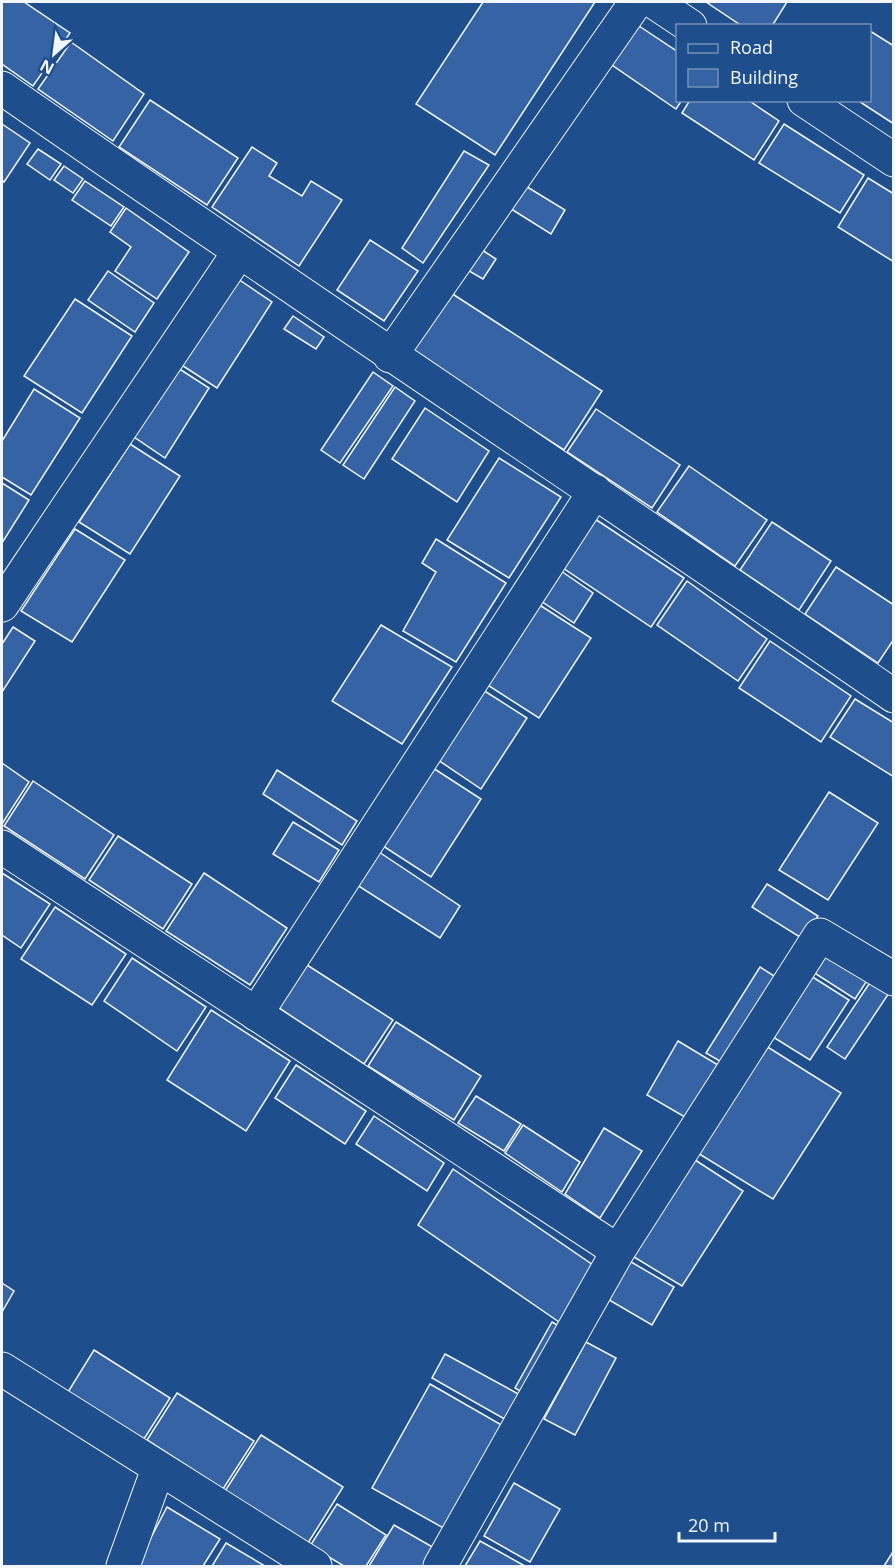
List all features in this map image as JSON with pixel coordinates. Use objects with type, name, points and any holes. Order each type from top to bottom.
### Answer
[{"type":"street","points":[[390,356],[636,2]]},
{"type":"street","points":[[654,2],[687,24]]},
{"type":"street","points":[[2,88],[390,356],[595,491],[894,696]]},
{"type":"street","points":[[807,102],[894,160]]},
{"type":"street","points":[[2,604],[239,252]]},
{"type":"street","points":[[256,1014],[595,491]]},
{"type":"street","points":[[2,846],[618,1251]]},
{"type":"street","points":[[440,1566],[618,1251],[820,935],[894,979]]},
{"type":"street","points":[[2,1369],[158,1470],[315,1566]]},
{"type":"street","points":[[123,1566],[158,1470]]},
{"type":"building","points":[[2,2],[24,2],[70,33],[33,86],[2,64]]},
{"type":"building","points":[[483,2],[595,2],[495,155],[416,104]]},
{"type":"building","points":[[706,2],[787,2],[773,24],[739,24]]},
{"type":"building","points":[[636,24],[676,51],[676,102],[681,102],[676,109],[609,63]]},
{"type":"building","points":[[871,32],[894,46],[894,124],[860,102],[871,102]]},
{"type":"building","points":[[71,42],[144,94],[113,141],[38,89]]},
{"type":"building","points":[[150,100],[238,158],[207,205],[119,147]]},
{"type":"building","points":[[689,102],[751,102],[779,121],[754,160],[682,113]]},
{"type":"building","points":[[2,124],[30,143],[4,182],[2,180]]},
{"type":"building","points":[[784,124],[864,175],[840,213],[759,163]]},
{"type":"building","points":[[252,147],[277,163],[269,176],[302,196],[311,181],[342,200],[299,266],[212,207]]},
{"type":"building","points":[[38,149],[61,164],[50,180],[27,164]]},
{"type":"building","points":[[464,151],[489,165],[423,263],[402,248]]},
{"type":"building","points":[[64,166],[83,179],[73,193],[54,180]]},
{"type":"building","points":[[868,178],[894,194],[894,262],[838,227]]},
{"type":"building","points":[[85,181],[124,207],[111,226],[72,200]]},
{"type":"building","points":[[524,185],[565,210],[551,234],[508,207]]},
{"type":"building","points":[[126,208],[189,252],[157,299],[115,271],[131,247],[110,232]]},
{"type":"building","points":[[370,240],[418,271],[384,321],[337,290]]},
{"type":"building","points":[[482,250],[496,259],[483,279],[469,271]]},
{"type":"building","points":[[108,271],[154,303],[135,332],[88,300]]},
{"type":"building","points":[[235,277],[272,302],[217,388],[180,364]]},
{"type":"building","points":[[448,291],[602,391],[564,450],[408,349]]},
{"type":"building","points":[[75,299],[132,336],[82,413],[24,376]]},
{"type":"building","points":[[293,316],[324,337],[316,349],[284,329]]},
{"type":"building","points":[[178,368],[209,388],[165,458],[134,437]]},
{"type":"building","points":[[373,372],[393,386],[340,463],[321,450]]},
{"type":"building","points":[[395,387],[415,401],[364,479],[343,465]]},
{"type":"building","points":[[34,389],[80,418],[31,495],[2,477],[2,441]]},
{"type":"building","points":[[425,408],[489,451],[457,502],[392,459]]},
{"type":"building","points":[[596,409],[680,465],[652,508],[567,452]]},
{"type":"building","points":[[130,444],[180,476],[130,554],[79,522]]},
{"type":"building","points":[[499,458],[561,497],[509,578],[447,540]]},
{"type":"building","points":[[689,466],[767,520],[735,566],[657,512]]},
{"type":"building","points":[[2,483],[29,500],[2,543]]},
{"type":"building","points":[[595,519],[684,578],[651,627],[563,568]]},
{"type":"building","points":[[772,522],[831,561],[799,610],[740,570]]},
{"type":"building","points":[[75,529],[125,560],[72,642],[21,611]]},
{"type":"building","points":[[436,539],[506,583],[456,662],[403,631],[436,572],[422,563]]},
{"type":"building","points":[[836,567],[894,605],[894,639],[878,663],[805,614]]},
{"type":"building","points":[[561,571],[593,593],[574,623],[541,601]]},
{"type":"building","points":[[687,581],[767,639],[738,681],[657,625]]},
{"type":"building","points":[[538,604],[591,638],[539,718],[486,684]]},
{"type":"building","points":[[381,625],[452,667],[402,744],[332,701]]},
{"type":"building","points":[[13,627],[35,641],[2,692],[2,644]]},
{"type":"building","points":[[770,641],[851,696],[821,742],[739,688]]},
{"type":"building","points":[[483,690],[527,718],[481,789],[438,760]]},
{"type":"building","points":[[855,699],[894,723],[894,777],[830,737]]},
{"type":"building","points":[[2,763],[29,782],[2,824]]},
{"type":"building","points":[[433,768],[481,799],[431,877],[383,846]]},
{"type":"building","points":[[277,770],[357,821],[342,845],[263,794]]},
{"type":"building","points":[[33,781],[114,835],[85,879],[4,826]]},
{"type":"building","points":[[829,792],[878,823],[828,900],[779,870]]},
{"type":"building","points":[[293,822],[339,850],[319,882],[273,854]]},
{"type":"building","points":[[118,836],[192,884],[163,929],[89,880]]},
{"type":"building","points":[[379,852],[460,906],[440,938],[357,885]]},
{"type":"building","points":[[2,873],[50,904],[21,948],[2,935]]},
{"type":"building","points":[[204,873],[287,928],[250,985],[166,931]]},
{"type":"building","points":[[767,884],[818,916],[803,939],[752,907]]},
{"type":"building","points":[[55,907],[126,954],[92,1005],[21,959]]},
{"type":"building","points":[[826,952],[868,979],[855,999],[813,972]]},
{"type":"building","points":[[132,958],[206,1007],[177,1051],[104,1001]]},
{"type":"building","points":[[307,965],[393,1020],[364,1064],[279,1008]]},
{"type":"building","points":[[760,967],[779,979],[725,1064],[706,1053]]},
{"type":"building","points":[[811,976],[849,1000],[810,1060],[773,1037]]},
{"type":"building","points":[[871,981],[889,993],[845,1059],[827,1047]]},
{"type":"building","points":[[211,1010],[290,1061],[246,1131],[167,1080]]},
{"type":"building","points":[[396,1022],[481,1076],[454,1120],[368,1066]]},
{"type":"building","points":[[678,1041],[723,1068],[690,1120],[647,1095]]},
{"type":"building","points":[[766,1046],[841,1093],[773,1199],[696,1152]]},
{"type":"building","points":[[296,1065],[366,1111],[345,1144],[275,1098]]},
{"type":"building","points":[[476,1096],[521,1124],[504,1151],[458,1123]]},
{"type":"building","points":[[374,1116],[444,1163],[427,1191],[356,1144]]},
{"type":"building","points":[[523,1125],[580,1162],[562,1192],[505,1153]]},
{"type":"building","points":[[604,1128],[642,1151],[600,1218],[565,1194]]},
{"type":"building","points":[[692,1158],[743,1191],[682,1286],[629,1254]]},
{"type":"building","points":[[453,1169],[593,1265],[562,1324],[418,1225]]},
{"type":"building","points":[[626,1259],[674,1287],[652,1325],[604,1297]]},
{"type":"building","points":[[2,1283],[14,1291],[2,1312]]},
{"type":"building","points":[[552,1322],[561,1327],[524,1393],[515,1388]]},
{"type":"building","points":[[586,1342],[616,1358],[575,1435],[544,1419]]},
{"type":"building","points":[[94,1350],[170,1398],[144,1439],[68,1392]]},
{"type":"building","points":[[445,1354],[522,1396],[508,1421],[432,1378]]},
{"type":"building","points":[[430,1384],[505,1427],[447,1530],[372,1488]]},
{"type":"building","points":[[177,1393],[254,1441],[223,1489],[147,1440]]},
{"type":"building","points":[[261,1435],[343,1487],[308,1543],[225,1491]]},
{"type":"building","points":[[514,1483],[560,1509],[530,1562],[484,1536]]},
{"type":"building","points":[[337,1504],[386,1535],[366,1566],[344,1566],[310,1546]]},
{"type":"building","points":[[167,1507],[220,1539],[203,1566],[136,1566]]},
{"type":"building","points":[[394,1525],[436,1549],[425,1566],[369,1566]]},
{"type":"building","points":[[480,1541],[525,1566],[465,1566]]},
{"type":"building","points":[[226,1543],[265,1566],[212,1566]]},
{"type":"building","points":[[894,1550],[894,1566],[884,1566]]}]
